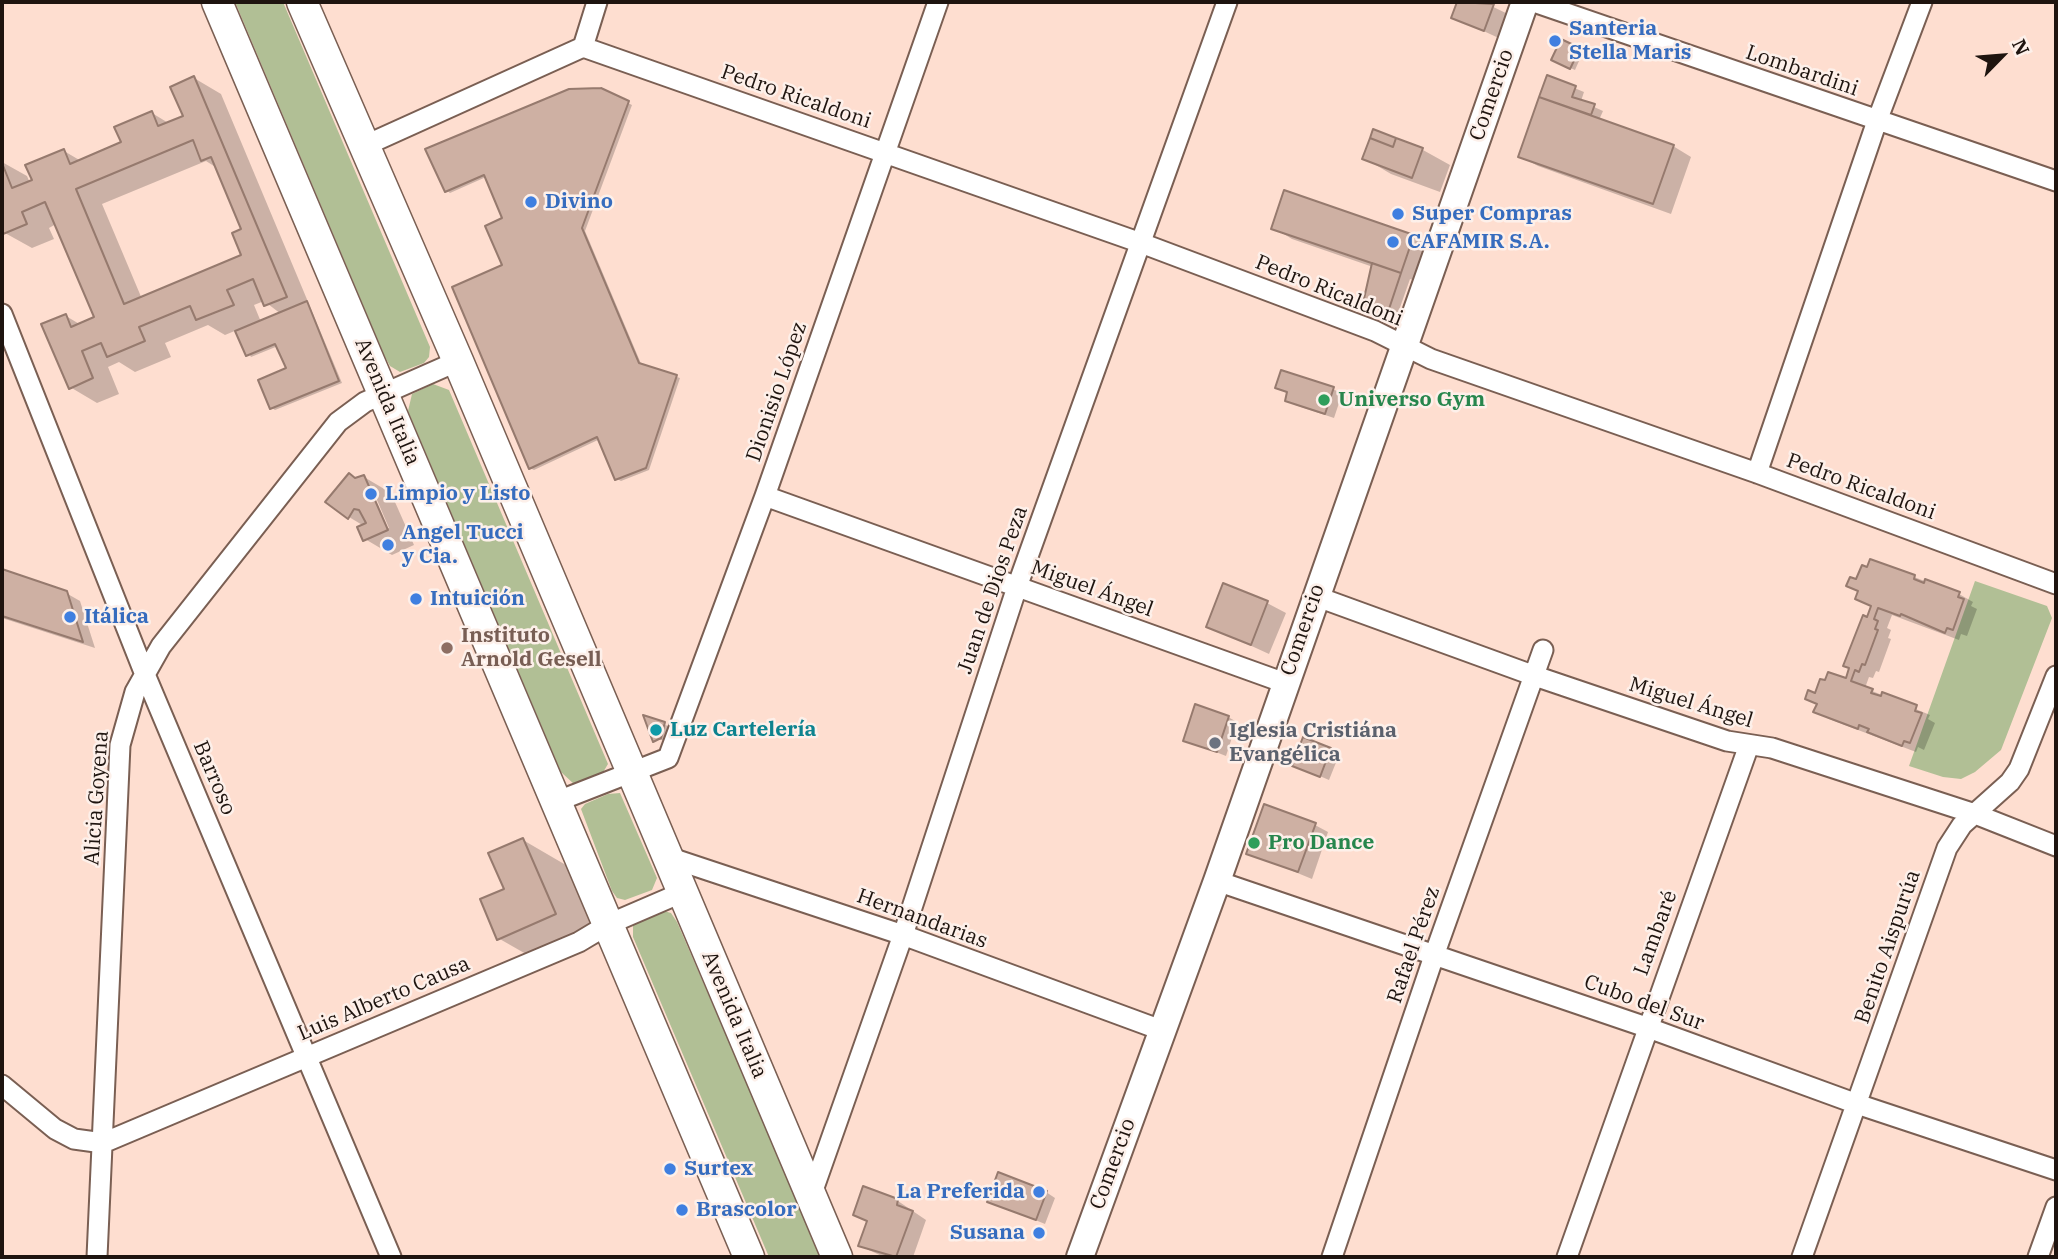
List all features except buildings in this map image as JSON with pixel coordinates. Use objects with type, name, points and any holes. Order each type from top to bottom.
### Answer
[{"type":"main road","name":"Avenida Italia","points":[[218,2],[749,1257]]},
{"type":"main road","name":"Avenida Italia","points":[[302,2],[458,361],[665,856],[837,1257]]},
{"type":"street","points":[[364,146],[583,47],[597,2]]},
{"type":"street","name":"Dionisio López","points":[[630,773],[668,758],[765,496],[938,2]]},
{"type":"street","name":"Juan de Dios Peza","points":[[811,1196],[903,935],[1017,587],[1227,2]]},
{"type":"street","name":"Comercio","points":[[1086,1255],[1161,1030],[1217,881],[1525,2]]},
{"type":"street","name":"Lombardini","points":[[1534,2],[2056,181]]},
{"type":"street","points":[[1757,473],[1877,121],[1922,2]]},
{"type":"street","name":"Pedro Ricaldoni","points":[[583,47],[1141,243],[1375,331],[1431,359],[1757,473],[2056,584]]},
{"type":"street","name":"Barroso","points":[[2,314],[144,672],[391,1257]]},
{"type":"street","name":"Alicia Goyena","points":[[97,1257],[120,746],[135,692],[144,672],[338,422],[348,413],[384,394],[458,361]]},
{"type":"street","name":"Miguel Ángel","points":[[765,496],[1285,683]]},
{"type":"street","name":"Miguel Ángel","points":[[1315,596],[1535,676],[1727,741],[1772,748],[1975,814],[2056,846]]},
{"type":"street","name":"Rafael Pérez","points":[[1332,1257],[1435,953],[1543,650]]},
{"type":"street","name":"Benito Aispurúa","points":[[1802,1257],[1947,848],[1962,825],[2019,769],[2056,676]]},
{"type":"street","name":"Lambaré","points":[[1567,1257],[1646,1027],[1749,745]]},
{"type":"street","points":[[558,801],[630,773]]},
{"type":"street","name":"Hernandarias","points":[[665,856],[903,935],[1161,1030]]},
{"type":"street","name":"Cubo del Sur","points":[[1217,881],[1435,953],[1857,1104],[2056,1170]]},
{"type":"street","name":"Luis Alberto Causa","points":[[103,1143],[579,942],[609,924],[681,893]]},
{"type":"street","points":[[2,1085],[55,1129],[74,1139],[103,1143]]},
{"type":"street","points":[[2039,1257],[2056,1207]]},
{"type":"green space","points":[[235,2],[283,2],[430,347],[429,357],[424,363],[400,372],[390,366],[385,357]]},
{"type":"green space","points":[[433,384],[449,390],[608,764],[602,774],[575,785],[561,772],[408,411],[412,394]]},
{"type":"green space","points":[[1975,581],[2047,606],[2052,618],[2001,750],[1975,772],[1961,779],[1943,777],[1909,766]]},
{"type":"green space","points":[[620,793],[657,878],[652,890],[625,900],[617,898],[612,891],[581,809],[585,804],[608,794]]},
{"type":"green space","points":[[664,911],[671,913],[677,922],[822,1257],[769,1257],[633,937],[633,925]]},
{"type":"place","name":"Santeria Stella Maris","points":[[1555,41]]},
{"type":"place","name":"Divino","points":[[531,202]]},
{"type":"place","name":"Super Compras","points":[[1398,214]]},
{"type":"place","name":"CAFAMIR S.A.","points":[[1393,242]]},
{"type":"place","name":"Universo Gym","points":[[1324,400]]},
{"type":"place","name":"Limpio y Listo","points":[[371,494]]},
{"type":"place","name":"Angel Tucci y Cia.","points":[[388,545]]},
{"type":"place","name":"Intuición","points":[[416,599]]},
{"type":"place","name":"Itálica","points":[[70,617]]},
{"type":"place","name":"Instituto Arnold Gesell","points":[[447,648]]},
{"type":"place","name":"Luz Cartelería","points":[[656,730]]},
{"type":"place","name":"Iglesia Cristiána Evangélica","points":[[1215,743]]},
{"type":"place","name":"Pro Dance","points":[[1254,843]]},
{"type":"place","name":"Surtex","points":[[670,1169]]},
{"type":"place","name":"La Preferida","points":[[1039,1192]]},
{"type":"place","name":"Brascolor","points":[[682,1210]]},
{"type":"place","name":"Susana","points":[[1039,1233]]}]
